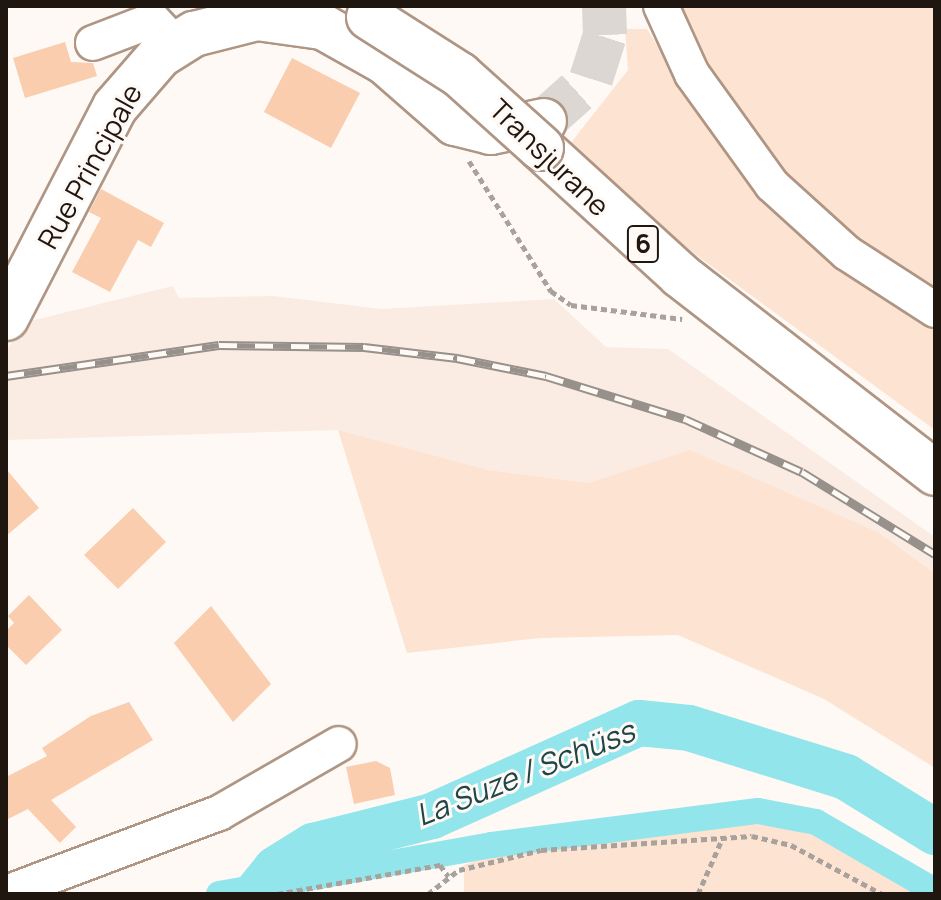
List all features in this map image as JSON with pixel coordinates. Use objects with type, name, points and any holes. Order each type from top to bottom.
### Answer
[{"type":"main road","name":"Transjurane","points":[[343,6],[427,51],[538,124],[680,275],[935,473]]},
{"type":"main road","points":[[185,39],[257,18],[323,27],[420,90],[455,123],[491,132],[538,124]]},
{"type":"main road","name":"Rue Principale","points":[[7,313],[115,107],[185,39]]},
{"type":"main road","points":[[420,90],[538,124]]},
{"type":"street","points":[[661,6],[692,74],[772,185],[847,253],[935,310]]},
{"type":"street","points":[[93,43],[153,20],[185,39]]},
{"type":"street","points":[[6,893],[219,813],[339,744]]},
{"type":"path","points":[[455,123],[459,144],[551,291],[571,305],[615,314],[698,320]]},
{"type":"path","points":[[698,894],[723,837]]},
{"type":"path","points":[[428,894],[448,876],[541,850],[723,837],[791,845],[882,894]]},
{"type":"path","points":[[277,894],[440,865],[448,876]]},
{"type":"path","points":[[313,888],[320,894]]},
{"type":"shaded area","points":[[679,6],[935,6],[935,430],[621,200],[566,149],[628,70],[625,29],[647,29],[691,100],[709,70]]},
{"type":"shaded area","points":[[173,286],[179,298],[273,296],[382,309],[554,299],[606,347],[668,349],[935,537],[935,573],[878,532],[690,451],[588,483],[489,470],[338,430],[6,440],[6,351],[26,322]]},
{"type":"shaded area","points":[[338,430],[489,470],[588,483],[690,450],[878,532],[935,573],[935,768],[824,699],[678,635],[540,638],[407,653]]},
{"type":"shaded area","points":[[722,815],[834,839],[935,894],[464,894],[464,865],[478,860]]},
{"type":"building","points":[[65,42],[71,62],[93,63],[97,76],[25,98],[13,58]]},
{"type":"building","points":[[292,58],[360,93],[331,148],[264,112]]},
{"type":"building","points":[[101,189],[164,223],[151,247],[138,240],[110,292],[72,272],[101,218],[89,212]]},
{"type":"building","points":[[6,469],[39,508],[6,536]]},
{"type":"building","points":[[133,508],[166,542],[118,589],[84,555]]},
{"type":"building","points":[[29,595],[62,630],[26,665],[6,645],[6,631],[14,623],[8,616]]},
{"type":"building","points":[[211,606],[271,684],[233,722],[174,643]]},
{"type":"building","points":[[129,702],[153,740],[51,800],[76,827],[60,843],[28,809],[6,820],[6,777],[47,756],[42,748],[91,716]]},
{"type":"building","points":[[376,761],[390,768],[395,795],[354,804],[346,767]]},
{"type":"waterway","name":"La Suze / Schüss","points":[[256,894],[276,869],[313,846],[432,816],[639,723],[689,728],[846,777],[935,832]]},
{"type":"waterway","points":[[219,894],[492,845],[758,811],[816,822],[935,891]]},
{"type":"tunnel","points":[[544,121],[591,79],[605,35],[604,6]]},
{"type":"railway","points":[[6,376],[219,345],[364,347],[457,358],[546,376],[685,419],[802,472],[935,554]]}]
